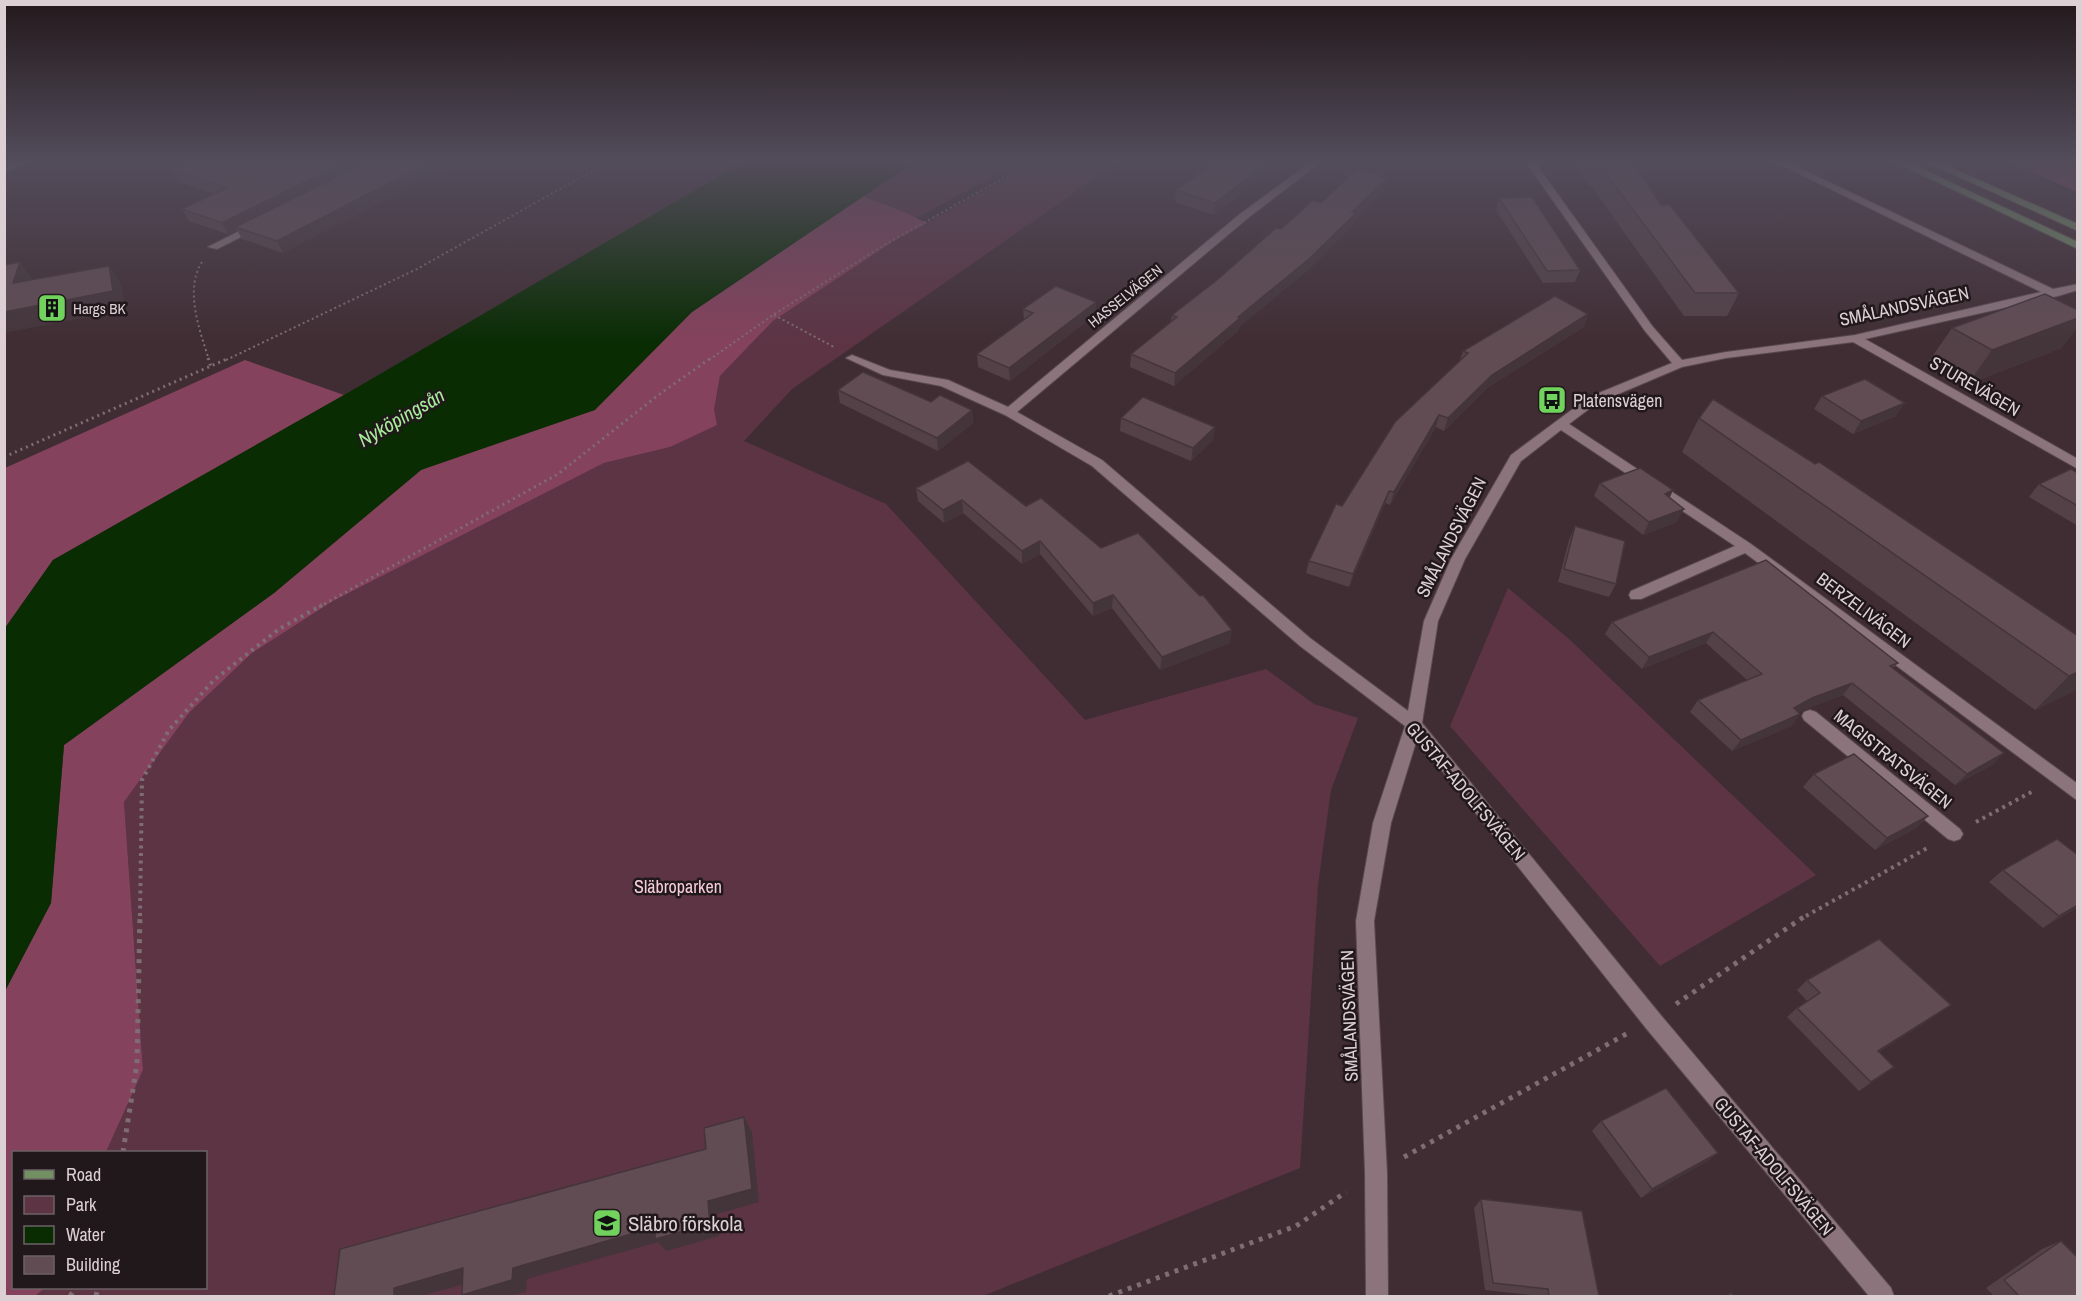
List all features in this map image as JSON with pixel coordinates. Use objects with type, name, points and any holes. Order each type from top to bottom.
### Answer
[{"type":"main road","points":[[2027,222],[2078,246]]},
{"type":"main road","points":[[2064,222],[2078,228]]},
{"type":"street","points":[[213,247],[265,222]]},
{"type":"street","name":"HASSELVÄGEN","points":[[1009,412],[1237,222]]},
{"type":"street","points":[[1572,222],[1649,329],[1679,364]]},
{"type":"street","points":[[1903,222],[2054,294]]},
{"type":"street","name":"SMÅLANDSVÄGEN","points":[[1377,1296],[1376,1173],[1365,921],[1382,823],[1414,724],[1431,621],[1458,559],[1516,458],[1593,400],[1679,364],[1726,355],[1855,338],[2078,287]]},
{"type":"street","name":"STUREVÄGEN","points":[[1855,338],[2078,465]]},
{"type":"street","name":"GUSTAF-ADOLFSVÄGEN","points":[[852,358],[887,373],[944,383],[1009,412],[1097,463],[1305,642],[1414,724],[1652,1020],[1883,1296]]},
{"type":"street","name":"BERZELIVÄGEN","points":[[1561,425],[1746,547],[2078,794]]},
{"type":"street","points":[[1636,595],[1746,547]]},
{"type":"street","name":"MAGISTRATSVÄGEN","points":[[1810,716],[1954,834]]},
{"type":"path","points":[[4,457],[211,367],[417,269],[502,222]]},
{"type":"path","points":[[123,1151],[137,1064],[142,780],[169,730],[214,680],[279,629],[558,474],[661,393],[773,315],[884,245],[926,222]]},
{"type":"path","points":[[211,367],[193,308],[198,268],[213,247]]},
{"type":"path","points":[[773,315],[804,329],[852,358]]},
{"type":"path","name":"MAGISTRATSVÄGEN","points":[[1954,834],[2057,778]]},
{"type":"path","points":[[1109,1296],[1296,1226],[1376,1173],[1652,1020],[1816,909],[1954,834]]},
{"type":"green space","name":"Släbroparken","points":[[928,222],[1033,222],[792,389],[744,441],[886,504],[1085,720],[1266,669],[1314,704],[1358,718],[1331,790],[1318,885],[1300,1168],[983,1296],[35,1296],[44,1289],[207,1289],[207,1151],[106,1151],[143,1070],[124,802],[189,713],[252,653],[333,601],[604,463],[670,447],[714,410],[720,376],[773,321],[894,241]]},
{"type":"green space","points":[[1508,588],[1569,639],[1816,875],[1660,966],[1450,726]]},
{"type":"shaded area","points":[[824,222],[927,223],[894,241],[773,321],[720,376],[714,410],[717,425],[670,447],[604,463],[333,601],[252,653],[189,713],[124,802],[143,1070],[106,1151],[12,1151],[12,1289],[44,1289],[35,1296],[5,1296],[5,991],[51,903],[64,745],[274,593],[421,470],[692,312]]},
{"type":"shaded area","points":[[245,360],[344,395],[53,560],[5,628],[5,468]]},
{"type":"water","name":"Nyköpingsån","points":[[641,222],[826,222],[692,312],[595,410],[421,470],[274,593],[64,745],[51,903],[5,991],[5,628],[53,560],[344,395]]},
{"type":"building","points":[[246,222],[314,222],[277,241],[235,227]]},
{"type":"building","points":[[1289,222],[1347,222],[1309,259],[1238,317],[1240,318],[1175,373],[1131,354],[1177,317],[1172,315],[1217,280],[1276,228],[1281,229]]},
{"type":"building","points":[[1515,222],[1548,222],[1580,270],[1547,271]]},
{"type":"building","points":[[1642,222],[1683,222],[1739,293],[1695,293]]},
{"type":"building","points":[[20,262],[13,283],[109,266],[113,291],[4,312],[4,265]]},
{"type":"building","points":[[1056,286],[1096,302],[1009,368],[977,354],[1033,313],[1023,309]]},
{"type":"building","points":[[2045,294],[2078,310],[2078,318],[1992,350],[1952,328]]},
{"type":"building","points":[[1555,296],[1588,314],[1492,375],[1448,418],[1439,415],[1394,492],[1389,491],[1353,574],[1309,561],[1336,504],[1342,506],[1395,422],[1468,353],[1463,351]]},
{"type":"building","points":[[863,372],[931,402],[940,395],[972,410],[937,438],[838,390]]},
{"type":"building","points":[[1865,379],[1905,403],[1861,421],[1822,396]]},
{"type":"building","points":[[1143,397],[1215,427],[1193,448],[1121,418]]},
{"type":"building","points":[[1713,399],[1815,464],[1819,462],[2078,636],[2078,672],[2069,676],[1699,418]]},
{"type":"building","points":[[968,461],[1026,506],[1041,498],[1101,548],[1138,533],[1200,596],[1203,595],[1232,630],[1162,657],[1113,595],[1093,603],[1040,541],[1022,551],[962,500],[943,510],[916,488]]},
{"type":"building","points":[[1640,468],[1673,490],[1665,494],[1684,509],[1649,522],[1600,483]]},
{"type":"building","points":[[2071,469],[2078,473],[2078,506],[2039,484]]},
{"type":"building","points":[[1575,526],[1625,541],[1616,584],[1564,569]]},
{"type":"building","points":[[1766,560],[1898,663],[1890,666],[2004,753],[1967,774],[1852,683],[1812,698],[1794,708],[1800,714],[1741,740],[1698,700],[1762,674],[1713,632],[1649,657],[1612,622]]},
{"type":"building","points":[[1854,754],[1928,816],[1887,838],[1814,774]]},
{"type":"building","points":[[2057,839],[2078,855],[2078,905],[2059,916],[2003,870]]},
{"type":"building","points":[[1879,939],[1951,1005],[1878,1051],[1894,1067],[1871,1082],[1797,1008],[1820,993],[1807,980]]},
{"type":"building","points":[[1666,1088],[1718,1153],[1652,1189],[1601,1121]]},
{"type":"building","name":"Släbro förskola","points":[[744,1117],[752,1189],[708,1201],[710,1224],[655,1239],[655,1227],[513,1268],[512,1280],[462,1295],[463,1268],[394,1288],[394,1296],[334,1296],[340,1249],[706,1149],[704,1128]]},
{"type":"building","points":[[1481,1199],[1582,1211],[1599,1296],[1549,1296],[1548,1289],[1493,1283]]},
{"type":"building","points":[[2061,1241],[2078,1258],[2078,1296],[2019,1296],[2004,1280]]},
{"type":"place","name":"Hargs BK","points":[[52,308]]},
{"type":"place","name":"Platensvägen","points":[[1552,400]]},
{"type":"place","name":"Släbro förskola","points":[[607,1223]]}]
